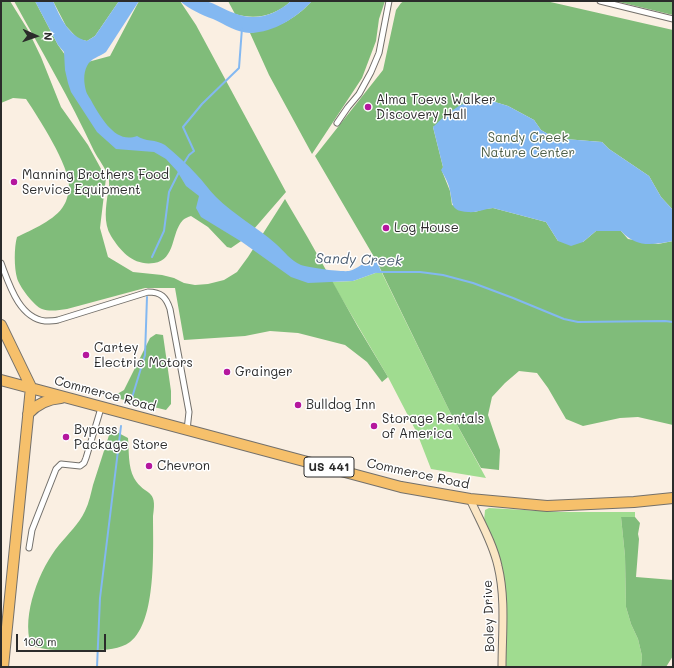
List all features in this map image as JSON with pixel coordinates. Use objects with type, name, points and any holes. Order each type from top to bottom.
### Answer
[{"type":"highway","points":[[1,325],[31,387],[3,667]]},
{"type":"highway","name":"Commerce Road","points":[[1,380],[31,387],[101,408],[401,487],[470,499],[547,506],[626,503],[673,498]]},
{"type":"highway","points":[[28,414],[33,408],[44,402],[52,399],[65,398]]},
{"type":"street","points":[[337,122],[359,94],[371,72],[378,53],[389,1]]},
{"type":"street","points":[[600,1],[673,19]]},
{"type":"street","points":[[1,263],[19,304],[34,317],[45,321],[58,320],[148,292],[155,292],[164,296],[170,309],[190,412],[187,430]]},
{"type":"street","points":[[28,548],[32,530],[56,469],[61,464],[80,466],[84,463],[101,408]]},
{"type":"street","name":"Boley Drive","points":[[470,499],[491,545],[500,573],[503,603],[502,667]]},
{"type":"green space","points":[[1,1],[10,1],[28,30],[41,57],[61,107],[88,145],[106,178],[100,228],[108,257],[133,272],[162,275],[174,278],[184,283],[195,285],[208,284],[224,280],[237,272],[285,199],[388,377],[382,382],[367,362],[345,345],[298,333],[270,331],[245,336],[184,340],[175,288],[145,288],[67,309],[51,311],[42,309],[35,304],[18,282],[15,269],[15,246],[17,237],[43,224],[60,210],[68,196],[68,178],[59,155],[26,99],[13,98],[1,103]]},
{"type":"green space","points":[[14,1],[35,1],[58,45],[73,66],[110,56],[139,1],[180,1],[196,25],[286,192],[247,237],[231,248],[227,247],[208,227],[191,216],[184,219],[179,225],[170,251],[161,261],[147,263],[134,260],[129,257],[119,247],[108,231],[106,209],[109,179],[106,170],[94,151],[65,94]]},
{"type":"green space","points":[[53,1],[119,1],[95,36],[87,41],[78,39],[66,26]]},
{"type":"green space","points":[[228,1],[291,1],[272,13],[250,17],[235,14]]},
{"type":"green space","points":[[312,1],[385,1],[379,19],[376,41],[362,78],[312,154],[269,75],[250,33],[268,29],[284,23],[298,14]]},
{"type":"green space","points":[[404,1],[546,1],[673,30],[673,210],[661,197],[649,176],[609,149],[602,142],[553,137],[541,130],[534,120],[508,106],[482,98],[433,127],[443,167],[442,171],[450,191],[452,205],[475,212],[493,208],[546,222],[558,241],[583,242],[596,231],[621,231],[628,239],[658,244],[673,241],[673,425],[638,417],[620,418],[583,426],[566,419],[548,388],[537,373],[519,371],[492,397],[488,415],[500,450],[499,470],[481,468],[450,412],[377,262],[315,156],[383,70],[396,10]]},
{"type":"green space","points":[[615,1],[673,1],[673,15]]},
{"type":"green space","points":[[381,271],[450,412],[486,478],[431,469],[417,433],[388,377],[332,282],[353,281]]},
{"type":"green space","points":[[156,334],[163,335],[171,391],[171,404],[166,410],[112,397],[124,390],[150,338]]},
{"type":"green space","points":[[111,429],[128,438],[132,474],[138,484],[150,493],[154,500],[152,583],[145,618],[139,632],[130,642],[120,647],[102,650],[50,650],[31,645],[28,620],[34,592],[45,566],[52,555],[83,516]]},
{"type":"green space","points":[[489,508],[560,512],[635,512],[635,517],[621,517],[625,556],[626,607],[631,624],[638,639],[642,656],[641,667],[505,667],[504,580],[499,559],[484,521],[485,510]]},
{"type":"green space","points":[[621,517],[635,517],[640,523],[636,577],[673,580],[673,656],[666,667],[641,667],[642,656],[638,639],[631,624],[626,607],[625,556]]},
{"type":"water","points":[[35,1],[53,1],[62,20],[70,31],[81,39],[87,41],[95,36],[119,1],[139,1],[106,52],[91,61],[87,66],[84,75],[87,93],[110,129],[129,138],[137,136],[165,145],[199,177],[213,194],[223,203],[269,238],[297,263],[311,267],[349,271],[373,261],[377,262],[381,271],[353,281],[308,283],[291,277],[242,242],[201,217],[196,208],[199,196],[186,186],[177,171],[166,159],[154,152],[116,149],[97,132],[71,92],[65,70],[64,52],[58,45]]},
{"type":"water","points":[[180,1],[205,1],[242,16],[257,17],[279,10],[291,1],[312,1],[299,13],[276,27],[259,32],[245,33],[204,16],[187,7]]},
{"type":"water","points":[[482,98],[508,106],[534,120],[541,130],[553,137],[602,142],[609,149],[649,176],[661,197],[673,210],[673,241],[658,244],[645,244],[633,240],[621,231],[596,231],[583,242],[571,246],[558,241],[546,222],[493,208],[471,212],[458,210],[455,208],[452,203],[448,183],[441,170],[443,167],[433,127],[455,108],[467,102]]},
{"type":"waterway","points":[[184,163],[189,155],[194,151],[183,127],[202,104],[239,68],[242,28]]},
{"type":"waterway","points":[[152,257],[164,231],[169,192],[179,172]]},
{"type":"waterway","name":"Sandy Creek","points":[[377,272],[420,272],[443,275],[473,283],[564,319],[578,322],[673,322]]},
{"type":"waterway","points":[[131,401],[145,355],[147,297]]},
{"type":"waterway","points":[[97,667],[100,598],[121,426]]},
{"type":"place","name":"Alma Toevs Walker Discovery Hall","points":[[368,107]]},
{"type":"place","name":"Manning Brothers Food Service Equipment","points":[[14,182]]},
{"type":"place","name":"Log House","points":[[386,228]]},
{"type":"place","name":"Cartey Electric Motors","points":[[86,355]]},
{"type":"place","name":"Grainger","points":[[227,372]]},
{"type":"place","name":"Bulldog Inn","points":[[298,405]]},
{"type":"place","name":"Storage Rentals of America","points":[[374,426]]},
{"type":"place","name":"Bypass Package Store","points":[[66,437]]},
{"type":"place","name":"Chevron","points":[[149,466]]},
{"type":"park label","name":"Sandy Creek Nature Center","points":[[528,146]]}]
